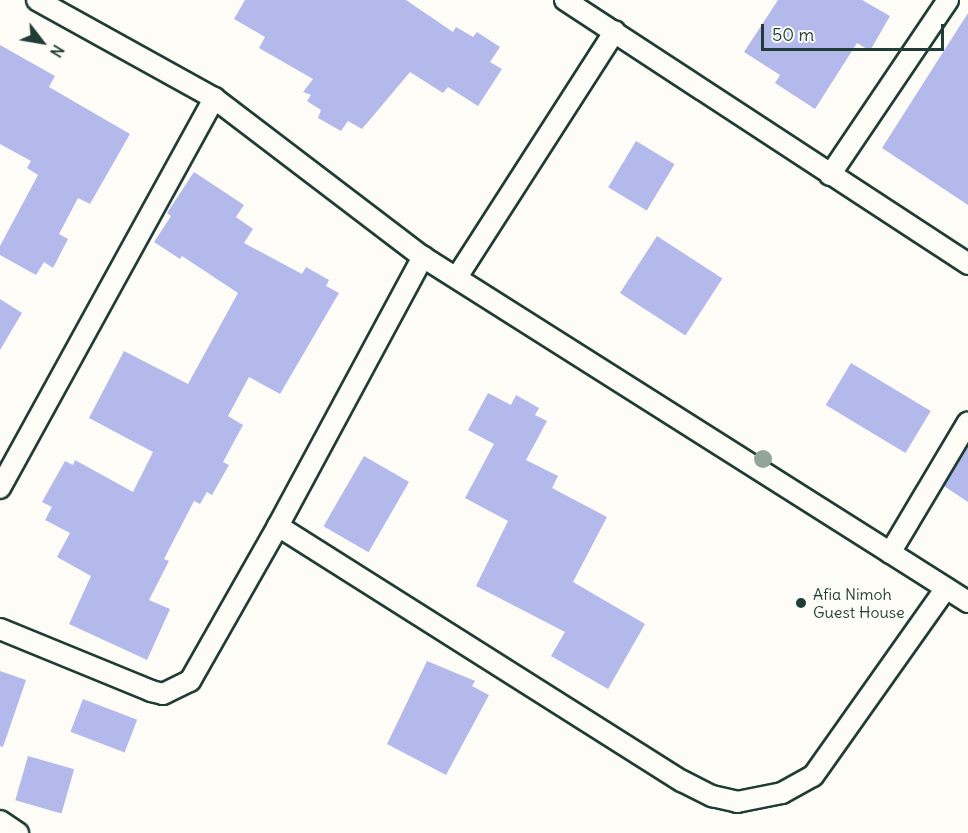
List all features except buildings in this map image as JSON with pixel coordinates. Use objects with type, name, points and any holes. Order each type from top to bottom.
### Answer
[{"type":"street","points":[[38,0],[214,98],[423,257],[968,602]]},
{"type":"street","points":[[565,0],[968,264]]},
{"type":"street","points":[[830,175],[948,0]]},
{"type":"street","points":[[457,278],[615,31]]},
{"type":"street","points":[[0,488],[214,98]]},
{"type":"street","points":[[0,629],[163,694],[190,681],[278,526],[423,257]]},
{"type":"street","points":[[890,553],[968,422]]},
{"type":"street","points":[[278,526],[682,781],[712,796],[737,802],[782,793],[813,776],[946,588]]},
{"type":"street","points":[[0,821],[18,833]]},
{"type":"place","name":"Afia Nimoh Guest House","points":[[801,603]]}]
